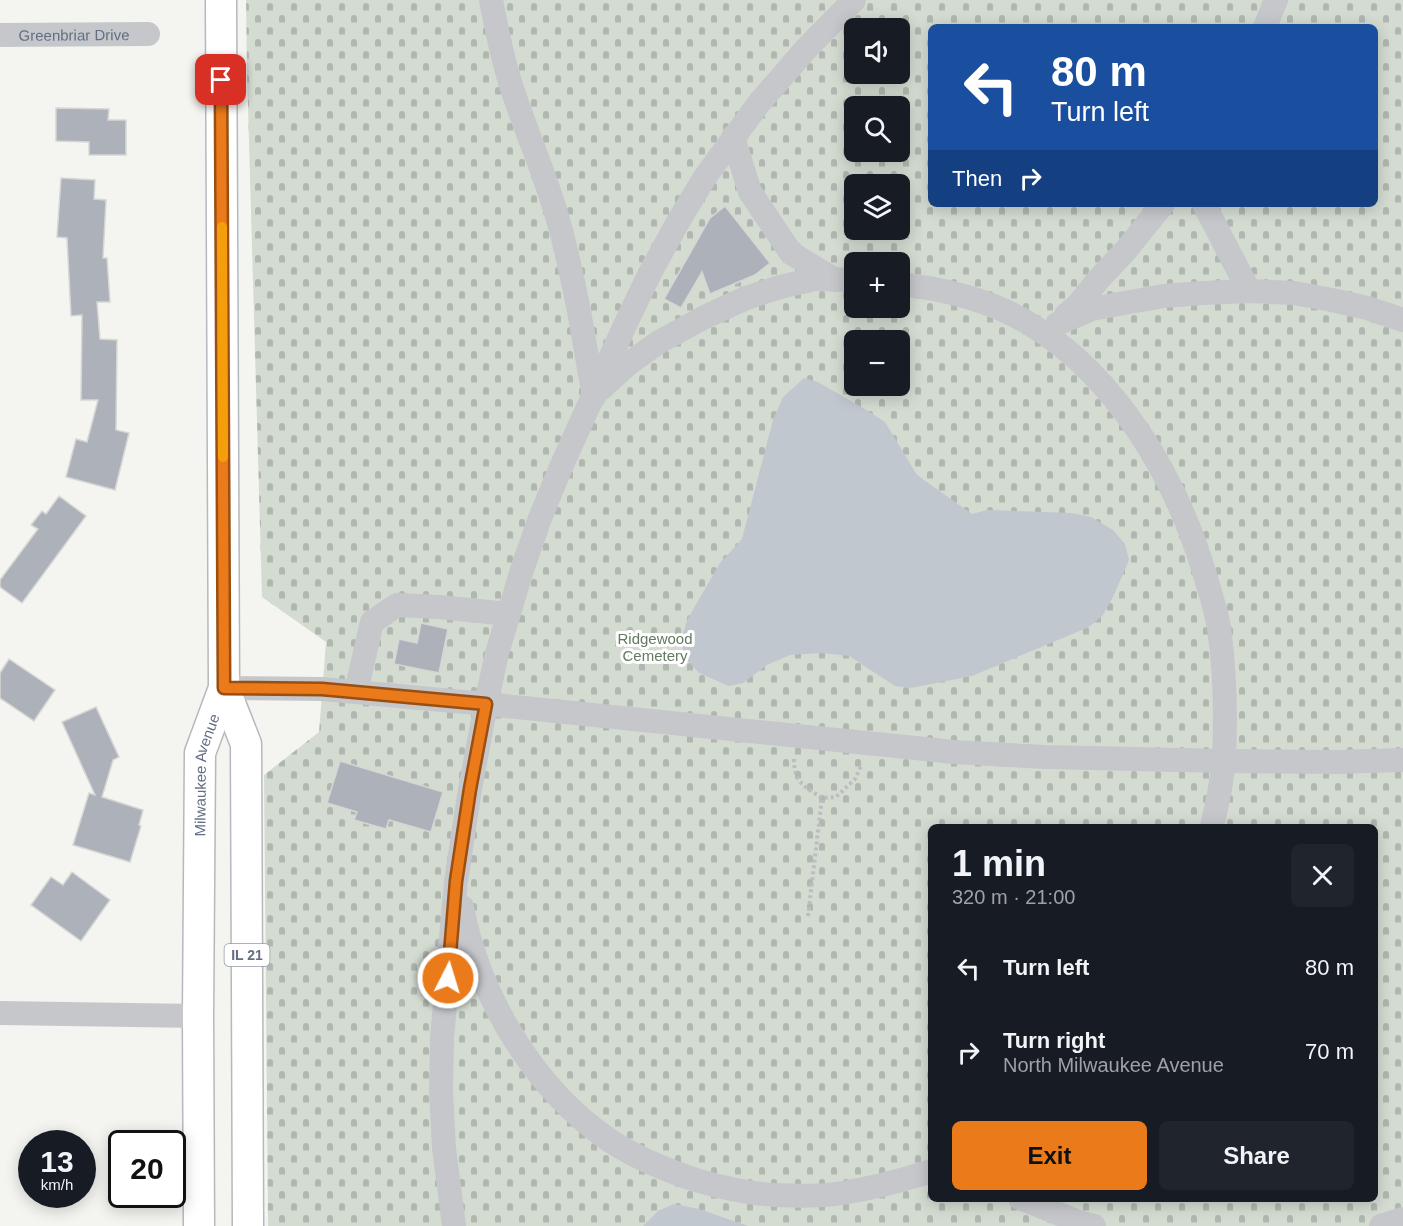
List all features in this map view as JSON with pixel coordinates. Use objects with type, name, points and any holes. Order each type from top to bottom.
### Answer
[{"type":"main road","points":[[221,0],[224,688]]},
{"type":"main road","name":"Milwaukee Avenue","points":[[199,1226],[200,753],[224,688]]},
{"type":"main road","name":"Milwaukee Avenue","points":[[224,688],[246,744],[248,1226]]},
{"type":"street","points":[[491,0],[506,70],[560,225],[587,348],[594,397]]},
{"type":"street","points":[[454,1226],[444,1148],[441,1092],[442,1038],[456,881],[470,789],[486,704],[508,614],[544,508],[561,467],[655,263],[705,177],[733,137],[806,49],[854,0]]},
{"type":"street","points":[[1266,24],[1276,0]]},
{"type":"street","name":"Greenbriar Drive","points":[[0,35],[148,34]]},
{"type":"street","points":[[733,137],[750,192],[791,253],[844,280]]},
{"type":"street","points":[[1051,329],[1078,305],[1161,207]]},
{"type":"street","points":[[1206,207],[1249,291]]},
{"type":"street","points":[[594,397],[628,364],[659,342],[705,317],[746,298],[780,287],[815,279],[844,280]]},
{"type":"street","points":[[910,285],[927,287],[990,305],[1032,325],[1051,329],[1139,432],[1164,474],[1196,545],[1219,625],[1224,666],[1224,761],[1212,824]]},
{"type":"street","points":[[1051,329],[1092,309],[1164,296],[1249,291],[1294,293],[1332,300],[1403,320]]},
{"type":"street","points":[[356,692],[372,622],[397,605],[508,614]]},
{"type":"street","points":[[224,688],[322,689],[954,752],[1045,757],[1224,761],[1403,760]]},
{"type":"street","points":[[456,881],[466,930],[482,976],[517,1043],[555,1092],[579,1117],[609,1140],[675,1173],[743,1192],[775,1195],[842,1193],[928,1171]]},
{"type":"street","points":[[0,1012],[198,1016]]},
{"type":"street","points":[[1021,1202],[1041,1226]]},
{"type":"street","points":[[1028,1202],[1094,1226]]},
{"type":"street","points":[[1381,1226],[1403,1219]]},
{"type":"path","points":[[794,735],[794,773],[800,782],[822,798],[836,797],[855,779],[871,743]]},
{"type":"path","points":[[808,916],[822,798]]},
{"type":"green space","name":"Ridgewood Cemetery","points":[[246,0],[1403,0],[1403,1226],[268,1226],[264,775],[319,732],[326,642],[262,597]]},
{"type":"shaded area","points":[[804,378],[818,382],[885,422],[917,475],[972,514],[987,510],[1071,513],[1091,517],[1113,530],[1125,544],[1129,560],[1103,615],[1089,627],[972,676],[911,688],[895,686],[849,656],[821,653],[790,655],[767,665],[743,683],[729,686],[699,673],[687,660],[681,642],[687,620],[720,563],[742,539],[773,420],[783,397]]},
{"type":"shaded area","points":[[674,1204],[699,1209],[748,1226],[643,1226],[658,1211]]},
{"type":"building","points":[[56,108],[109,109],[108,120],[126,120],[126,155],[89,155],[89,142],[56,141]]},
{"type":"building","points":[[61,178],[95,180],[94,199],[106,200],[103,258],[107,258],[110,302],[97,302],[100,339],[117,340],[116,430],[129,433],[115,490],[66,477],[76,439],[87,442],[98,400],[81,400],[82,315],[71,316],[67,238],[57,237]]},
{"type":"building","points":[[725,206],[770,263],[755,275],[710,294],[702,272],[681,308],[664,299],[710,218]]},
{"type":"building","points":[[59,496],[86,516],[22,603],[0,587],[0,580],[38,529],[31,525],[42,511],[46,514]]},
{"type":"building","points":[[421,623],[448,629],[439,673],[394,664],[399,639],[417,643]]},
{"type":"building","points":[[9,659],[55,690],[34,721],[0,698],[0,673]]},
{"type":"building","points":[[96,707],[119,757],[113,760],[102,797],[143,810],[139,825],[141,826],[130,862],[73,845],[89,793],[95,795],[62,722]]},
{"type":"building","points":[[340,761],[443,792],[431,832],[389,820],[386,829],[354,820],[357,812],[327,803]]},
{"type":"building","points":[[72,872],[110,900],[81,941],[31,905],[51,877],[63,885]]},
{"type":"slow traffic","points":[[222,227],[223,457]]},
{"type":"route","points":[[221,80],[224,688],[322,689],[486,704],[456,881],[448,978]]}]
